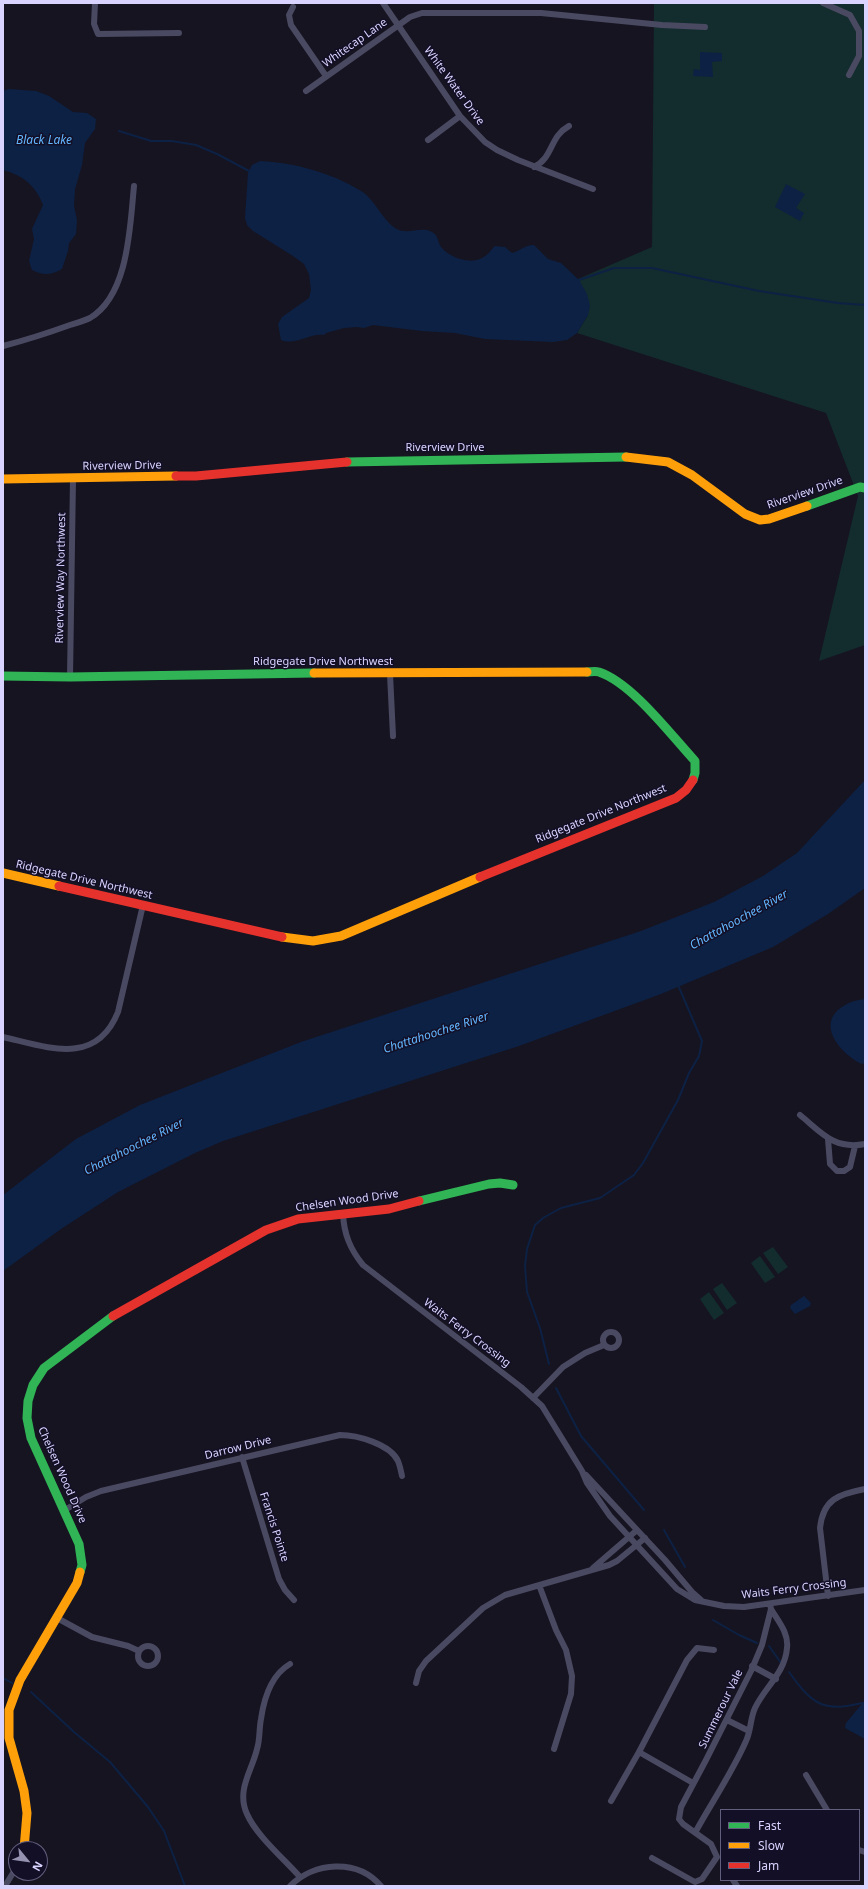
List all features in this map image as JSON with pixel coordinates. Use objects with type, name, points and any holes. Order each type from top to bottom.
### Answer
[{"type":"street","points":[[95,3],[94,24],[98,34],[180,33]]},
{"type":"street","name":"White Water Drive","points":[[383,3],[460,116],[475,133],[491,146],[534,167],[593,189]]},
{"type":"street","points":[[823,3],[850,15],[859,31],[859,56],[849,75]]},
{"type":"street","points":[[293,6],[290,15],[291,25],[326,76]]},
{"type":"street","name":"Whitecap Lane","points":[[306,91],[410,17],[422,13],[525,13],[662,25],[705,27]]},
{"type":"street","points":[[428,140],[460,116]]},
{"type":"street","points":[[534,167],[545,160],[555,138],[561,130],[569,126]]},
{"type":"street","points":[[3,346],[34,338],[90,318],[106,304],[120,277],[130,238],[134,186]]},
{"type":"street","name":"Riverview Drive","points":[[3,479],[196,476],[347,462],[635,457],[668,462],[692,475],[745,514],[760,520],[769,519],[860,487],[865,488]]},
{"type":"street","name":"Riverview Way Northwest","points":[[70,677],[73,478]]},
{"type":"street","name":"Ridgegate Drive Northwest","points":[[3,676],[70,677],[598,672],[621,684],[636,697],[695,760],[696,769],[691,786],[676,798],[395,911],[341,936],[314,941],[292,939],[3,874]]},
{"type":"street","points":[[390,674],[393,736]]},
{"type":"street","points":[[3,1037],[54,1048],[83,1048],[99,1040],[113,1024],[118,1012],[143,906]]},
{"type":"street","points":[[800,1115],[832,1142],[855,1146],[865,1144]]},
{"type":"street","points":[[828,1139],[830,1164],[837,1171],[844,1171],[850,1167],[855,1146]]},
{"type":"street","name":"Chelsen Wood Drive","points":[[25,1841],[27,1813],[24,1791],[6,1739],[9,1710],[15,1691],[77,1583],[82,1565],[79,1544],[31,1438],[27,1422],[26,1408],[29,1394],[35,1380],[44,1368],[116,1313],[266,1230],[298,1219],[402,1206],[489,1184],[500,1183],[513,1185]]},
{"type":"street","name":"Waits Ferry Crossing","points":[[343,1214],[344,1229],[348,1242],[354,1254],[363,1265],[542,1406],[582,1471],[587,1483],[603,1507],[636,1546],[677,1589],[695,1600],[701,1600],[724,1606],[744,1607],[770,1607],[865,1590]]},
{"type":"street","points":[[533,1398],[563,1367],[585,1352],[604,1345]]},
{"type":"street","name":"Darrow Drive","points":[[64,1510],[102,1491],[329,1436],[350,1435],[370,1440],[393,1454],[398,1461],[402,1476]]},
{"type":"street","name":"Francis Pointe","points":[[242,1457],[280,1579],[285,1590],[294,1600]]},
{"type":"street","name":"Waits Ferry Crossing","points":[[582,1471],[701,1600]]},
{"type":"street","points":[[828,1596],[820,1528],[824,1510],[832,1500],[843,1494],[865,1489]]},
{"type":"street","points":[[590,1570],[637,1530]]},
{"type":"street","points":[[416,1683],[419,1672],[426,1661],[483,1608],[505,1595],[617,1561],[645,1538]]},
{"type":"street","points":[[539,1585],[556,1630],[566,1650],[572,1676],[571,1694],[554,1749]]},
{"type":"street","points":[[652,1858],[695,1882],[702,1879],[717,1857],[711,1844],[696,1831],[747,1740],[754,1710],[762,1695],[776,1679],[785,1663],[788,1646],[783,1627],[770,1607]]},
{"type":"street","name":"Summerour Vale","points":[[696,1831],[683,1824],[679,1818],[680,1807],[727,1720],[762,1645],[770,1607]]},
{"type":"street","points":[[57,1618],[92,1637],[128,1646],[139,1651]]},
{"type":"street","points":[[611,1801],[640,1752],[687,1660],[697,1648],[714,1650]]},
{"type":"street","points":[[290,1664],[276,1674],[267,1694],[261,1718],[257,1749],[245,1780],[243,1796],[246,1813],[253,1826],[300,1877]]},
{"type":"street","points":[[752,1666],[776,1679]]},
{"type":"street","points":[[727,1720],[749,1731]]},
{"type":"street","points":[[640,1752],[693,1783]]},
{"type":"street","points":[[806,1775],[826,1809]]},
{"type":"street","points":[[290,1886],[300,1877],[315,1869],[331,1866],[346,1867],[362,1872],[370,1876],[381,1886]]},
{"type":"green space","points":[[654,3],[865,3],[865,645],[819,661],[858,496],[826,413],[577,333],[588,315],[578,279],[652,247]]},
{"type":"green space","points":[[773,1247],[788,1267],[778,1274],[763,1253]]},
{"type":"green space","points":[[760,1256],[775,1277],[765,1283],[751,1263]]},
{"type":"green space","points":[[722,1283],[737,1303],[727,1310],[713,1289]]},
{"type":"green space","points":[[709,1292],[724,1313],[714,1320],[700,1299]]},
{"type":"water","points":[[700,52],[722,53],[722,61],[712,62],[713,77],[693,76],[694,69],[700,70]]},
{"type":"water","name":"Black Lake","points":[[9,89],[36,91],[49,96],[73,112],[87,113],[96,119],[95,129],[85,143],[82,165],[75,189],[74,206],[77,220],[76,234],[69,243],[62,269],[51,274],[44,274],[32,270],[29,261],[34,239],[32,229],[43,205],[40,198],[33,187],[23,178],[3,170],[3,91]]},
{"type":"water","points":[[260,161],[299,166],[325,174],[349,184],[366,195],[394,227],[403,231],[428,230],[436,235],[441,247],[445,251],[460,259],[471,261],[477,260],[486,256],[495,246],[505,247],[512,253],[534,245],[548,259],[561,263],[579,280],[587,294],[590,306],[588,315],[577,333],[567,340],[553,342],[485,339],[455,333],[422,331],[373,325],[364,328],[344,328],[326,333],[324,335],[313,336],[297,341],[281,340],[278,324],[282,317],[309,298],[311,290],[309,274],[304,264],[253,231],[247,225],[245,218],[248,173],[252,165]]},
{"type":"water","points":[[786,184],[805,194],[796,208],[804,213],[800,221],[775,207]]},
{"type":"water","name":"Chattahoochee River","points":[[865,780],[865,888],[828,914],[773,947],[661,994],[519,1046],[223,1141],[195,1153],[118,1192],[61,1229],[3,1271],[3,1195],[76,1139],[140,1105],[301,1042],[641,931],[714,902],[763,876],[797,853]]},
{"type":"water","points":[[865,999],[865,1063],[862,1064],[853,1059],[838,1045],[831,1028],[832,1019],[837,1011],[849,1003]]},
{"type":"water","points":[[804,1296],[811,1303],[810,1306],[795,1314],[790,1308],[791,1305]]},
{"type":"water","points":[[865,1700],[865,1739],[845,1728],[846,1723]]},
{"type":"waterway","points":[[119,131],[151,141],[172,141],[196,145],[249,171]]},
{"type":"waterway","points":[[579,280],[614,268],[652,268],[759,291],[838,303],[865,305]]},
{"type":"waterway","points":[[549,1364],[540,1328],[527,1292],[525,1266],[527,1249],[535,1225],[543,1218],[561,1208],[600,1198],[634,1175],[643,1163],[678,1100],[689,1073],[699,1056],[702,1041],[678,985]]},
{"type":"waterway","points":[[556,1388],[581,1436],[644,1510]]},
{"type":"waterway","points":[[664,1530],[685,1567]]},
{"type":"waterway","points":[[713,1620],[739,1635],[757,1643]]},
{"type":"waterway","points":[[769,1646],[781,1663]]},
{"type":"waterway","points":[[789,1672],[805,1692],[812,1699],[820,1703],[837,1707],[862,1703]]},
{"type":"waterway","points":[[3,1678],[12,1683]]},
{"type":"waterway","points":[[31,1692],[74,1732],[110,1762],[148,1807],[164,1831],[185,1886]]},
{"type":"traffic: fast","points":[[347,462],[626,457]]},
{"type":"traffic: fast","points":[[807,506],[860,487],[865,488]]},
{"type":"traffic: fast","points":[[587,672],[599,672],[612,678],[638,698],[695,761],[695,773],[693,780]]},
{"type":"traffic: fast","points":[[3,676],[70,677],[314,673]]},
{"type":"traffic: fast","points":[[419,1201],[489,1184],[500,1183],[513,1185]]},
{"type":"traffic: fast","points":[[80,1572],[82,1565],[79,1544],[31,1438],[27,1418],[28,1401],[33,1385],[44,1368],[113,1316]]},
{"type":"traffic: slow","points":[[626,457],[668,462],[692,475],[745,514],[760,520],[769,519],[807,506]]},
{"type":"traffic: slow","points":[[3,479],[176,476]]},
{"type":"traffic: slow","points":[[314,673],[587,672]]},
{"type":"traffic: slow","points":[[3,873],[59,886]]},
{"type":"traffic: slow","points":[[282,937],[313,941],[341,936],[480,877]]},
{"type":"traffic: slow","points":[[25,1841],[27,1813],[24,1791],[9,1738],[9,1710],[20,1680],[77,1583],[80,1572]]},
{"type":"traffic: jam","points":[[176,476],[196,476],[347,462]]},
{"type":"traffic: jam","points":[[480,877],[676,798],[686,790],[693,780]]},
{"type":"traffic: jam","points":[[59,886],[282,937]]},
{"type":"traffic: jam","points":[[113,1316],[266,1230],[298,1219],[389,1209],[419,1201]]}]
